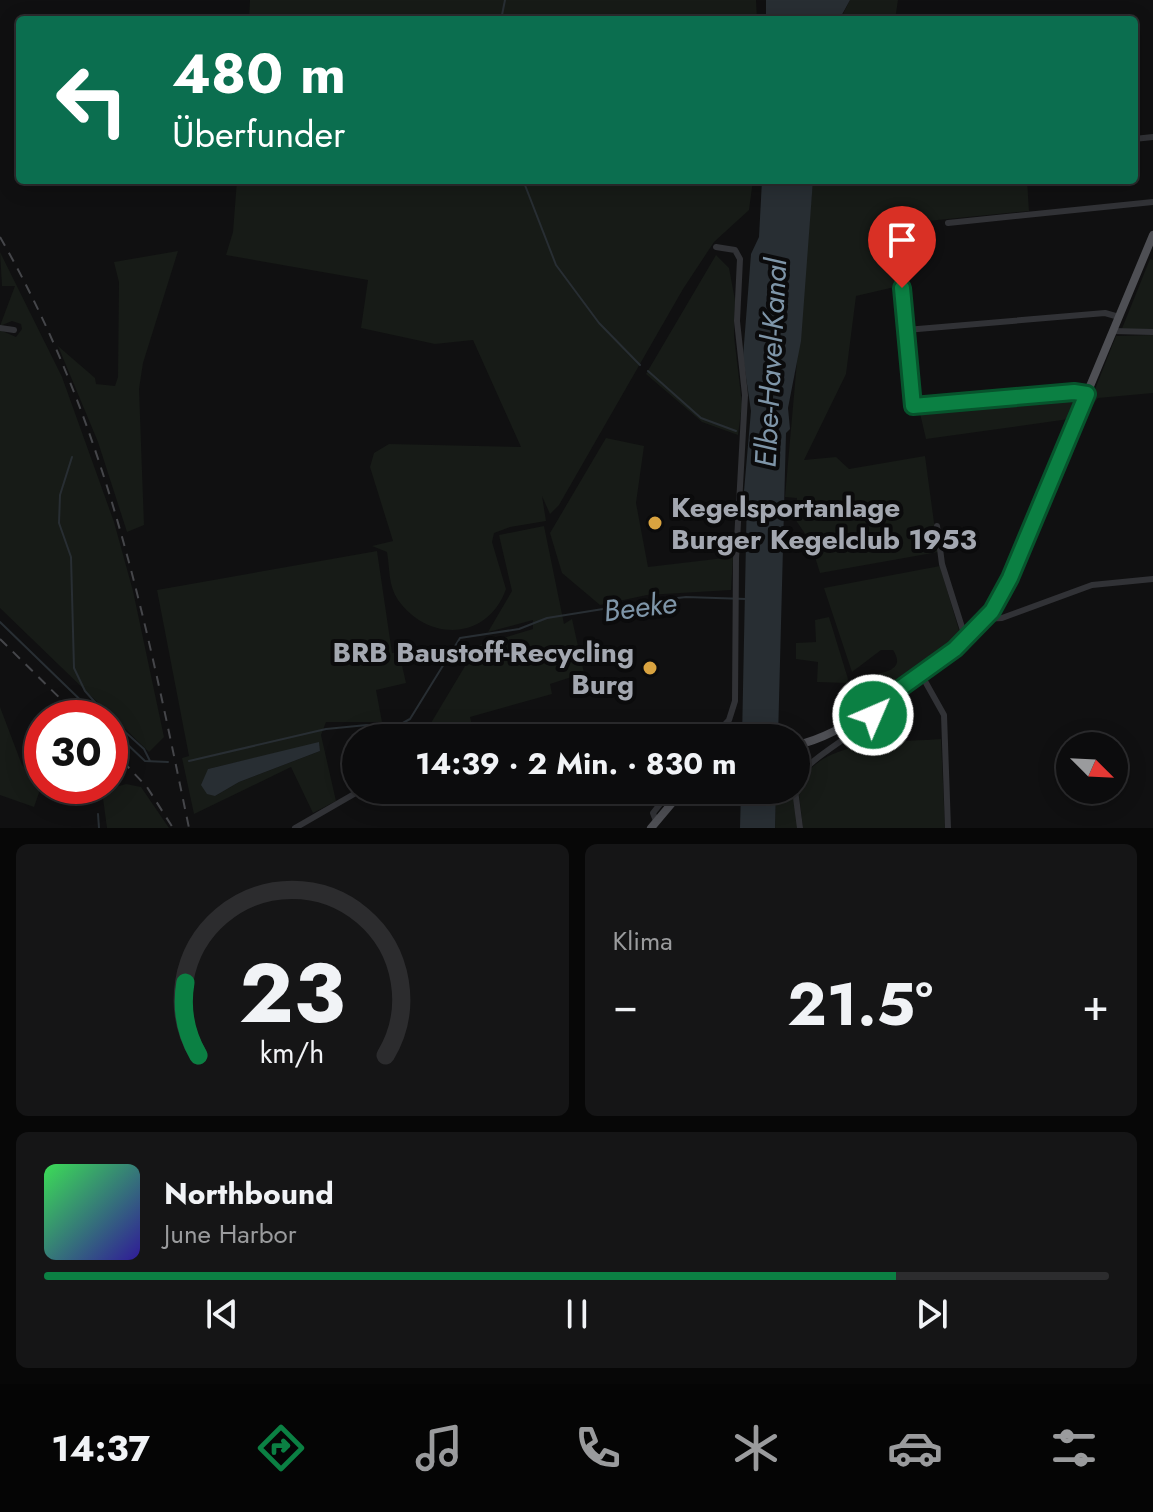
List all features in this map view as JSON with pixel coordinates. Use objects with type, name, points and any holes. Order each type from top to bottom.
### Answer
[{"type":"main road","points":[[810,741],[833,734],[873,708],[966,640],[985,619],[1010,578],[1153,235]]},
{"type":"main road","points":[[654,825],[671,804]]},
{"type":"street","points":[[948,223],[1153,202]]},
{"type":"street","points":[[716,247],[735,250],[741,264],[737,321],[745,395],[735,600],[734,707],[725,724]]},
{"type":"street","points":[[902,288],[913,406],[1074,392],[1087,394]]},
{"type":"street","points":[[906,330],[1100,313],[1119,317]]},
{"type":"street","points":[[0,328],[14,330]]},
{"type":"street","points":[[1113,331],[1153,332]]},
{"type":"street","points":[[937,526],[942,564],[966,640]]},
{"type":"street","points":[[985,619],[1002,618],[1092,585],[1153,579]]},
{"type":"street","points":[[921,674],[944,715],[948,828]]},
{"type":"street","points":[[810,764],[858,731],[873,715],[873,708]]},
{"type":"street","points":[[295,828],[342,801]]},
{"type":"street","points":[[654,825],[653,813],[660,804]]},
{"type":"street","points":[[797,804],[800,828]]},
{"type":"shaded area","points":[[250,0],[756,0],[757,16],[249,16]]},
{"type":"shaded area","points":[[850,0],[898,0],[896,16],[842,16]]},
{"type":"shaded area","points":[[237,184],[752,184],[749,210],[714,242],[683,289],[559,505],[550,514],[542,496],[546,521],[494,533],[492,542],[506,589],[486,618],[457,630],[425,624],[398,600],[391,583],[387,552],[372,546],[393,541],[370,467],[374,453],[389,444],[521,447],[473,340],[435,344],[361,328],[368,280],[226,255],[233,232]]},
{"type":"shaded area","points":[[813,184],[1027,184],[1029,211],[898,224],[899,286],[856,296],[846,374],[804,460],[836,457],[849,469],[925,456],[938,552],[820,573],[810,541],[795,519],[797,498],[785,497]]},
{"type":"shaded area","points":[[178,251],[143,363],[139,389],[144,525],[127,532],[98,442],[58,346],[95,378],[96,384],[115,386],[118,377],[119,282],[114,262]]},
{"type":"shaded area","points":[[0,252],[62,377],[114,522],[133,591],[164,737],[149,752],[128,732],[128,700],[95,700],[0,608],[0,330],[16,337],[22,329],[21,324],[12,321],[0,326],[15,286],[2,286]]},
{"type":"shaded area","points":[[716,255],[729,268],[735,300],[734,336],[742,404],[738,435],[702,422],[646,374]]},
{"type":"shaded area","points":[[1150,259],[1153,260],[1153,329],[1121,331]]},
{"type":"shaded area","points":[[1153,335],[1153,393],[1098,398],[1086,412],[1116,336]]},
{"type":"shaded area","points":[[1078,394],[1069,419],[926,439],[919,409],[1024,403]]},
{"type":"shaded area","points":[[606,438],[644,446],[636,503],[648,567],[733,557],[731,590],[647,595],[600,605],[562,573],[550,533]]},
{"type":"shaded area","points":[[544,526],[564,624],[572,619],[584,673],[550,684],[552,694],[470,717],[472,724],[430,724],[477,646],[533,629],[533,620],[488,632],[512,591],[499,535]]},
{"type":"shaded area","points":[[377,551],[392,653],[399,652],[406,683],[376,690],[382,722],[326,722],[321,735],[336,801],[313,813],[291,767],[194,814],[182,758],[189,756],[157,590]],"holes":[[[319,743],[320,751],[239,782],[215,796],[208,769]]]},
{"type":"shaded area","points":[[940,566],[961,637],[870,704],[864,703],[856,687],[860,677],[888,671],[897,664],[897,658],[893,650],[881,650],[852,672],[824,588]]},
{"type":"shaded area","points":[[829,617],[847,683],[817,682],[818,662],[796,659],[796,643],[816,642],[815,620]]},
{"type":"shaded area","points":[[0,707],[24,767],[24,803],[0,795]]},
{"type":"shaded area","points":[[941,739],[945,828],[803,828],[800,804],[810,804],[810,770],[823,759],[841,751],[882,743]]},
{"type":"shaded area","points":[[128,784],[141,787],[169,828],[107,828],[104,804],[128,804]]},
{"type":"shaded area","points":[[776,804],[795,804],[798,828],[775,828]]},
{"type":"water","points":[[766,0],[850,0],[841,16],[766,16]]},
{"type":"water","name":"Elbe-Havel-Kanal","points":[[762,184],[813,184],[801,341],[788,408],[790,429],[786,433],[778,724],[742,724],[747,492],[744,491],[751,411],[743,357],[751,254],[759,237]]},
{"type":"water","points":[[319,742],[320,751],[239,782],[215,796],[207,794],[201,785],[208,769]]},
{"type":"water","points":[[741,804],[776,804],[775,828],[740,828]]},
{"type":"waterway","points":[[502,16],[505,0]]},
{"type":"waterway","points":[[525,184],[556,265],[599,323],[640,365]]},
{"type":"waterway","name":"Elbe-Havel-Kanal","points":[[648,371],[701,418],[736,431]]},
{"type":"waterway","points":[[72,457],[60,495],[59,523],[71,557],[74,668],[93,700]]},
{"type":"waterway","name":"Beeke","points":[[189,761],[326,729],[367,725],[390,730],[410,719],[460,638],[519,629],[547,618],[653,601],[686,597],[746,599]]},
{"type":"waterway","name":"Beeke","points":[[0,622],[80,700]]},
{"type":"waterway","points":[[128,734],[144,749],[150,761]]},
{"type":"waterway","name":"Beeke","points":[[128,745],[145,761],[168,762]]},
{"type":"waterway","points":[[98,814],[99,828]]},
{"type":"railway","points":[[0,237],[37,307],[69,379],[95,451],[139,599],[189,828]]},
{"type":"railway","points":[[0,639],[62,700]]},
{"type":"railway","points":[[128,767],[147,787],[173,828]]},
{"type":"place","name":"Kegelsportanlage Burger Kegelclub 1953","points":[[655,523]]},
{"type":"place","name":"BRB Baustoff-Recycling Burg","points":[[650,668]]},
{"type":"route","points":[[873,715],[873,708],[955,649],[992,611],[1010,578],[1087,394],[1074,392],[913,406],[902,288]]}]
